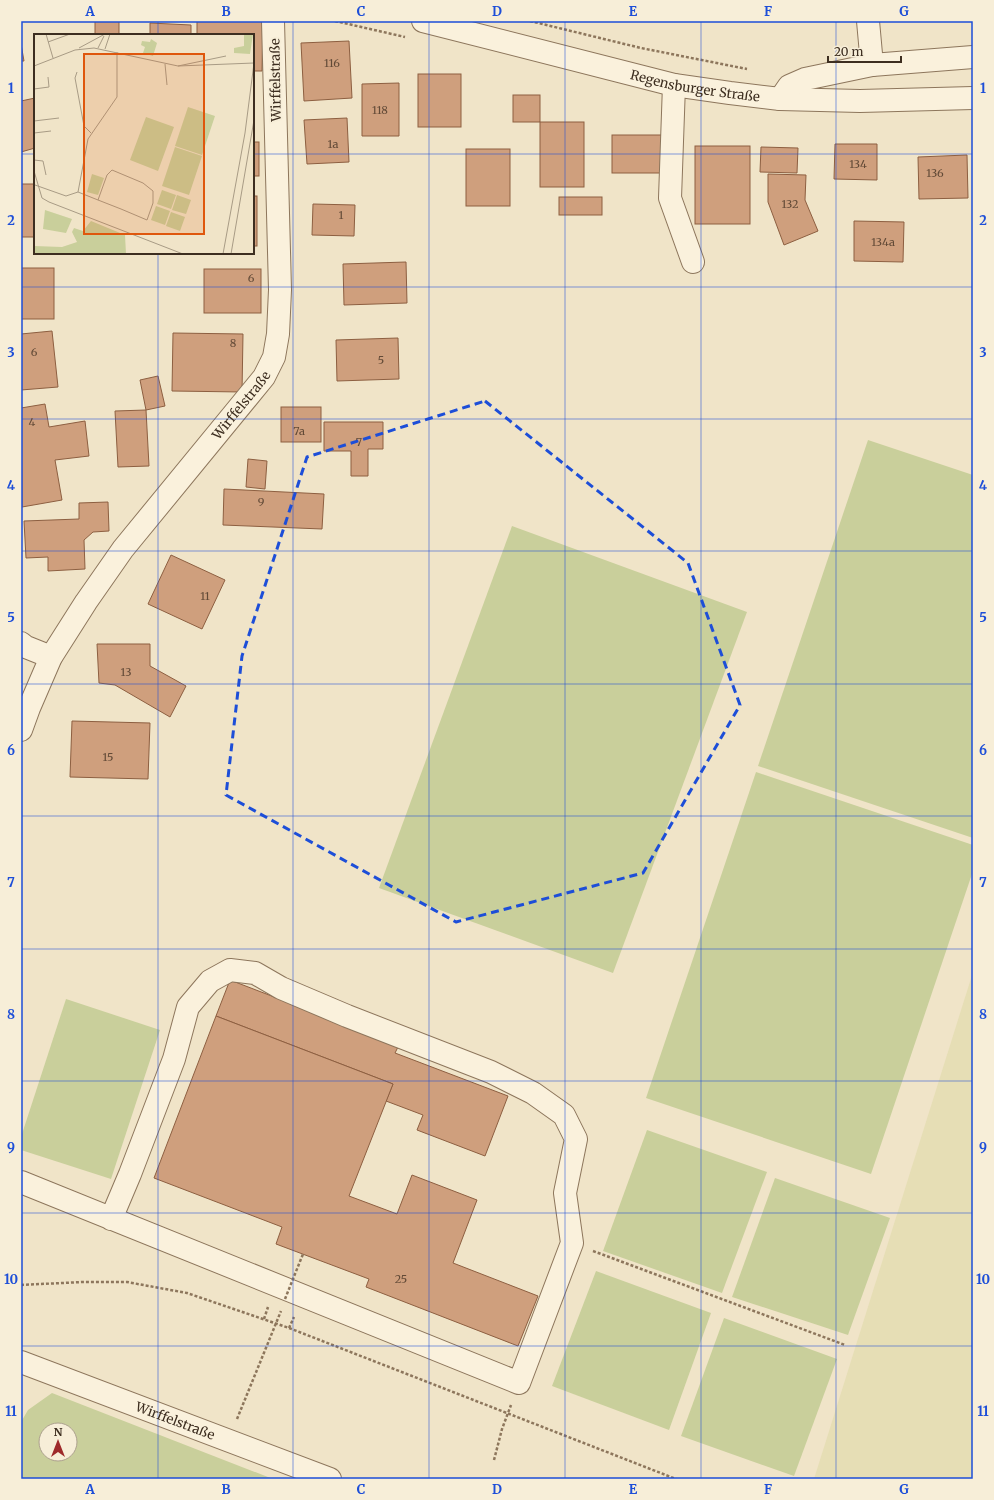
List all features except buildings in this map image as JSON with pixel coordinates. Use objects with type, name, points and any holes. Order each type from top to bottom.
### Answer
[{"type":"street","name":"Wirffelstraße","points":[[21,730],[51,657],[86,602],[123,549],[251,394],[264,377],[274,357],[278,334],[280,290],[273,21]]},
{"type":"street","name":"Regensburger Straße","points":[[423,21],[674,85],[730,93],[780,99],[860,101],[973,98]]},
{"type":"street","points":[[868,21],[872,65]]},
{"type":"street","points":[[780,99],[789,86],[804,79],[872,65],[973,57]]},
{"type":"street","points":[[674,85],[670,198],[693,262]]},
{"type":"street","points":[[21,643],[26,647],[51,657]]},
{"type":"street","points":[[21,1182],[111,1219],[519,1383],[572,1243],[565,1194],[576,1139],[564,1115],[533,1093],[491,1072],[347,1016],[281,988],[255,972],[230,970],[210,981],[188,1007],[174,1059],[111,1219]]},
{"type":"street","name":"Wirffelstraße","points":[[21,1362],[330,1479]]},
{"type":"path","points":[[530,21],[641,48],[753,70]]},
{"type":"path","points":[[572,1243],[845,1345]]},
{"type":"path","points":[[285,1299],[303,1254]]},
{"type":"path","points":[[21,1284],[127,1282],[187,1293],[276,1323],[676,1479]]},
{"type":"path","points":[[228,1440],[276,1323]]},
{"type":"path","points":[[494,1460],[508,1413]]},
{"type":"highlighted area","points":[[485,401],[688,563],[740,705],[643,873],[456,922],[226,795],[242,656],[307,457]]},
{"type":"shaded area","points":[[973,972],[973,1479],[814,1479]]},
{"type":"green space","points":[[868,440],[973,475],[973,838],[758,766]]},
{"type":"green space","points":[[512,526],[747,612],[613,973],[379,888]]},
{"type":"green space","points":[[756,772],[973,845],[973,871],[871,1174],[646,1098]]},
{"type":"green space","points":[[66,999],[160,1030],[111,1179],[21,1150],[21,1137]]},
{"type":"green space","points":[[647,1130],[767,1172],[722,1293],[603,1251]]},
{"type":"green space","points":[[775,1178],[890,1218],[848,1335],[732,1297]]},
{"type":"green space","points":[[596,1271],[711,1313],[669,1430],[552,1386]]},
{"type":"green space","points":[[724,1318],[837,1359],[794,1476],[681,1436]]},
{"type":"green space","points":[[52,1393],[273,1479],[21,1479],[21,1422],[28,1410]]}]
